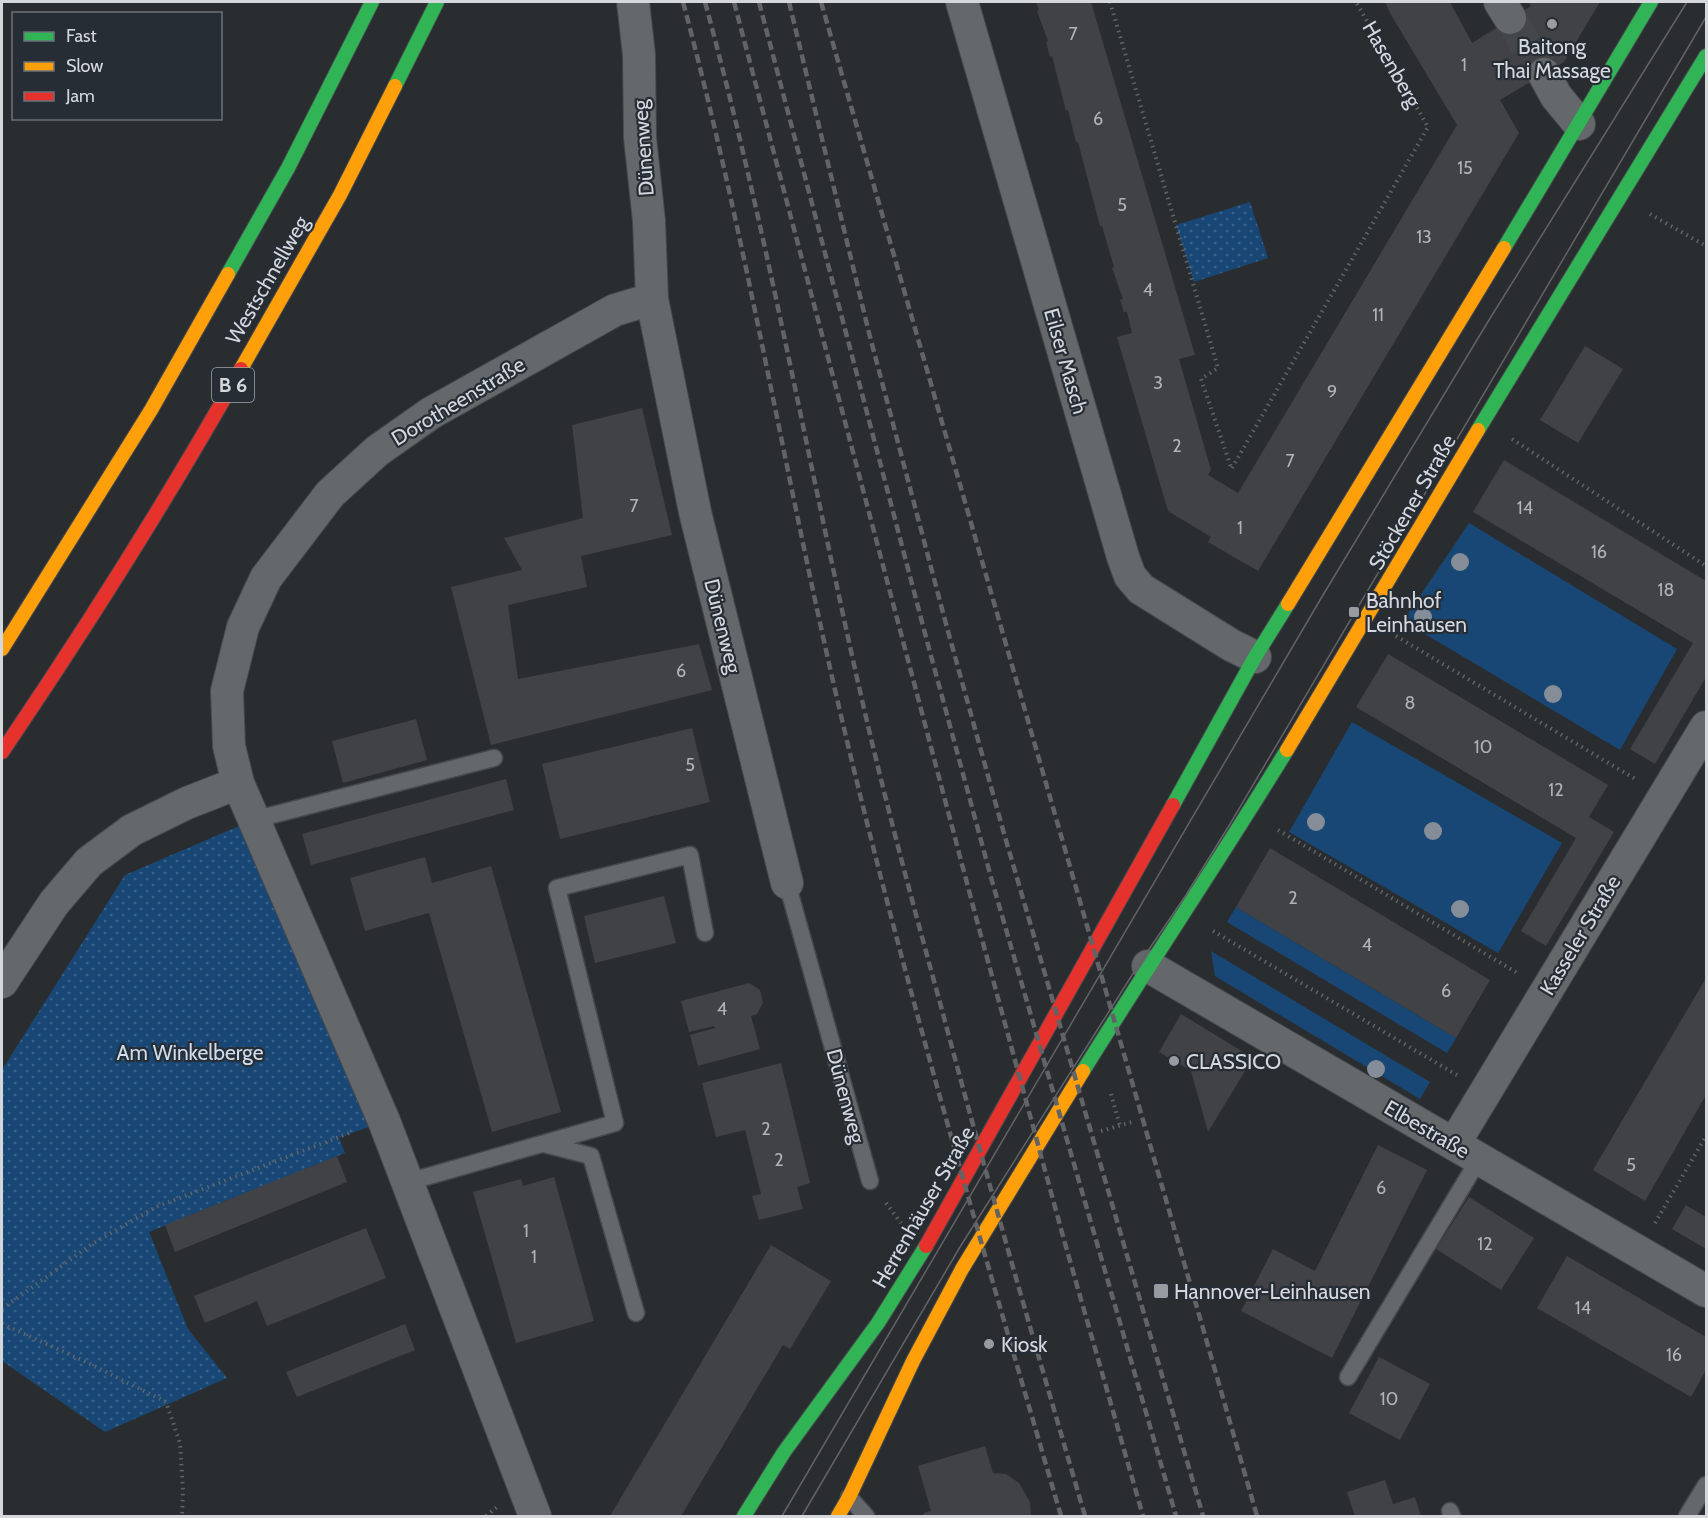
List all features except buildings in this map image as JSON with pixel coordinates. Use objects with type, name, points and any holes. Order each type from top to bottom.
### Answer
[{"type":"main road","name":"Westschnellweg","points":[[2,649],[151,410],[288,168],[372,2]]},
{"type":"main road","name":"Westschnellweg","points":[[2,752],[59,668],[203,436],[340,195],[437,2]]},
{"type":"main road","points":[[1255,657],[1651,2]]},
{"type":"main road","name":"Stöckener Straße","points":[[1148,966],[1248,814],[1528,345],[1707,56]]},
{"type":"main road","name":"Herrenhäuser Straße","points":[[744,1516],[784,1452],[884,1314],[943,1218],[1255,657]]},
{"type":"main road","points":[[838,1516],[913,1361],[962,1269],[1148,966]]},
{"type":"street","name":"Dünenweg","points":[[633,2],[639,55],[640,138],[649,221],[652,299],[695,512],[787,883]]},
{"type":"street","name":"Eilser Masch","points":[[963,2],[1130,576],[1141,589],[1230,645],[1255,657]]},
{"type":"street","points":[[1544,74],[1556,96],[1579,124]]},
{"type":"street","name":"Dorotheenstraße","points":[[238,783],[229,746],[226,691],[243,627],[266,578],[330,494],[377,451],[431,413],[615,310],[652,299]]},
{"type":"street","name":"Kasseler Straße","points":[[1466,1151],[1486,1091],[1707,727]]},
{"type":"street","points":[[2,982],[54,903],[89,861],[132,830],[187,803],[238,783],[384,1121],[535,1516]]},
{"type":"street","name":"Elbestraße","points":[[1148,966],[1707,1291]]},
{"type":"lane","points":[[254,820],[494,758]]},
{"type":"lane","points":[[408,1182],[615,1123],[557,888],[690,855],[705,933]]},
{"type":"lane","name":"Dünenweg","points":[[787,883],[870,1181]]},
{"type":"lane","points":[[543,1144],[591,1156],[636,1313]]},
{"type":"lane","points":[[1348,1377],[1466,1151]]},
{"type":"lane","points":[[1687,1516],[1707,1485]]},
{"type":"lane","points":[[849,1497],[866,1516]]},
{"type":"path","name":"Hasenberg","points":[[1110,2],[1218,368],[1201,379],[1232,468],[1428,127],[1356,2]]},
{"type":"path","points":[[1646,212],[1707,246]]},
{"type":"path","points":[[1483,421],[1707,566]]},
{"type":"path","points":[[1367,618],[1665,796]]},
{"type":"path","points":[[1248,814],[1547,991]]},
{"type":"path","points":[[1207,928],[1486,1091]]},
{"type":"path","points":[[2,1309],[92,1244],[156,1207],[384,1121]]},
{"type":"path","points":[[1101,1131],[1132,1122]]},
{"type":"path","points":[[1639,1250],[1707,1136]]},
{"type":"path","points":[[870,1181],[905,1228]]},
{"type":"path","points":[[2,1324],[82,1360],[166,1402],[180,1443],[182,1516]]},
{"type":"green space","points":[[1250,202],[1268,258],[1194,282],[1176,225]]},
{"type":"green space","points":[[1469,523],[1677,649],[1620,750],[1403,621]]},
{"type":"green space","points":[[1352,722],[1562,843],[1498,953],[1289,832]]},
{"type":"green space","name":"Am Winkelberge","points":[[253,820],[384,1121],[339,1138],[345,1153],[149,1232],[188,1329],[227,1378],[105,1432],[2,1361],[2,1070],[125,875]]},
{"type":"green space","points":[[1236,907],[1456,1038],[1447,1053],[1227,922]]},
{"type":"green space","points":[[1211,951],[1430,1082],[1420,1099],[1215,976]]},
{"type":"tunnel","points":[[1510,18],[1544,74]]},
{"type":"tram line","points":[[782,1516],[1323,595],[1489,320],[1687,2]]},
{"type":"tram line","points":[[802,1516],[960,1247],[1230,824],[1706,17]]},
{"type":"railway","points":[[683,2],[724,168],[812,585],[855,775],[939,1094],[1061,1516]]},
{"type":"railway","points":[[705,2],[765,248],[853,660],[884,792],[976,1137],[1085,1516]]},
{"type":"railway","points":[[734,2],[977,921],[1064,1240],[1143,1516]]},
{"type":"railway","points":[[759,2],[992,881],[1176,1516]]},
{"type":"railway","points":[[789,2],[869,333],[946,624],[1003,830],[1203,1516]]},
{"type":"railway","points":[[821,2],[1257,1516]]},
{"type":"traffic: fast","points":[[228,274],[288,168],[372,2]]},
{"type":"traffic: fast","points":[[395,86],[437,2]]},
{"type":"traffic: fast","points":[[1504,248],[1651,2]]},
{"type":"traffic: fast","points":[[1478,430],[1706,56]]},
{"type":"traffic: fast","points":[[1173,805],[1255,657],[1288,604]]},
{"type":"traffic: fast","points":[[1083,1071],[1287,750]]},
{"type":"traffic: fast","points":[[744,1516],[784,1452],[878,1323],[926,1246]]},
{"type":"traffic: slow","points":[[241,369],[340,195],[395,86]]},
{"type":"traffic: slow","points":[[1288,604],[1504,248]]},
{"type":"traffic: slow","points":[[2,649],[151,410],[228,274]]},
{"type":"traffic: slow","points":[[1287,750],[1478,430]]},
{"type":"traffic: slow","points":[[838,1516],[913,1361],[962,1269],[1083,1071]]},
{"type":"traffic: jam","points":[[2,752],[125,563],[241,369]]},
{"type":"traffic: jam","points":[[926,1246],[1173,805]]},
{"type":"place","name":"Baitong Thai Massage","points":[[1552,24]]},
{"type":"place","name":"Bahnhof Leinhausen","points":[[1354,612]]},
{"type":"place","name":"CLASSICO","points":[[1174,1061]]},
{"type":"place","name":"Hannover-Leinhausen","points":[[1161,1291]]},
{"type":"place","name":"Kiosk","points":[[989,1344]]}]
